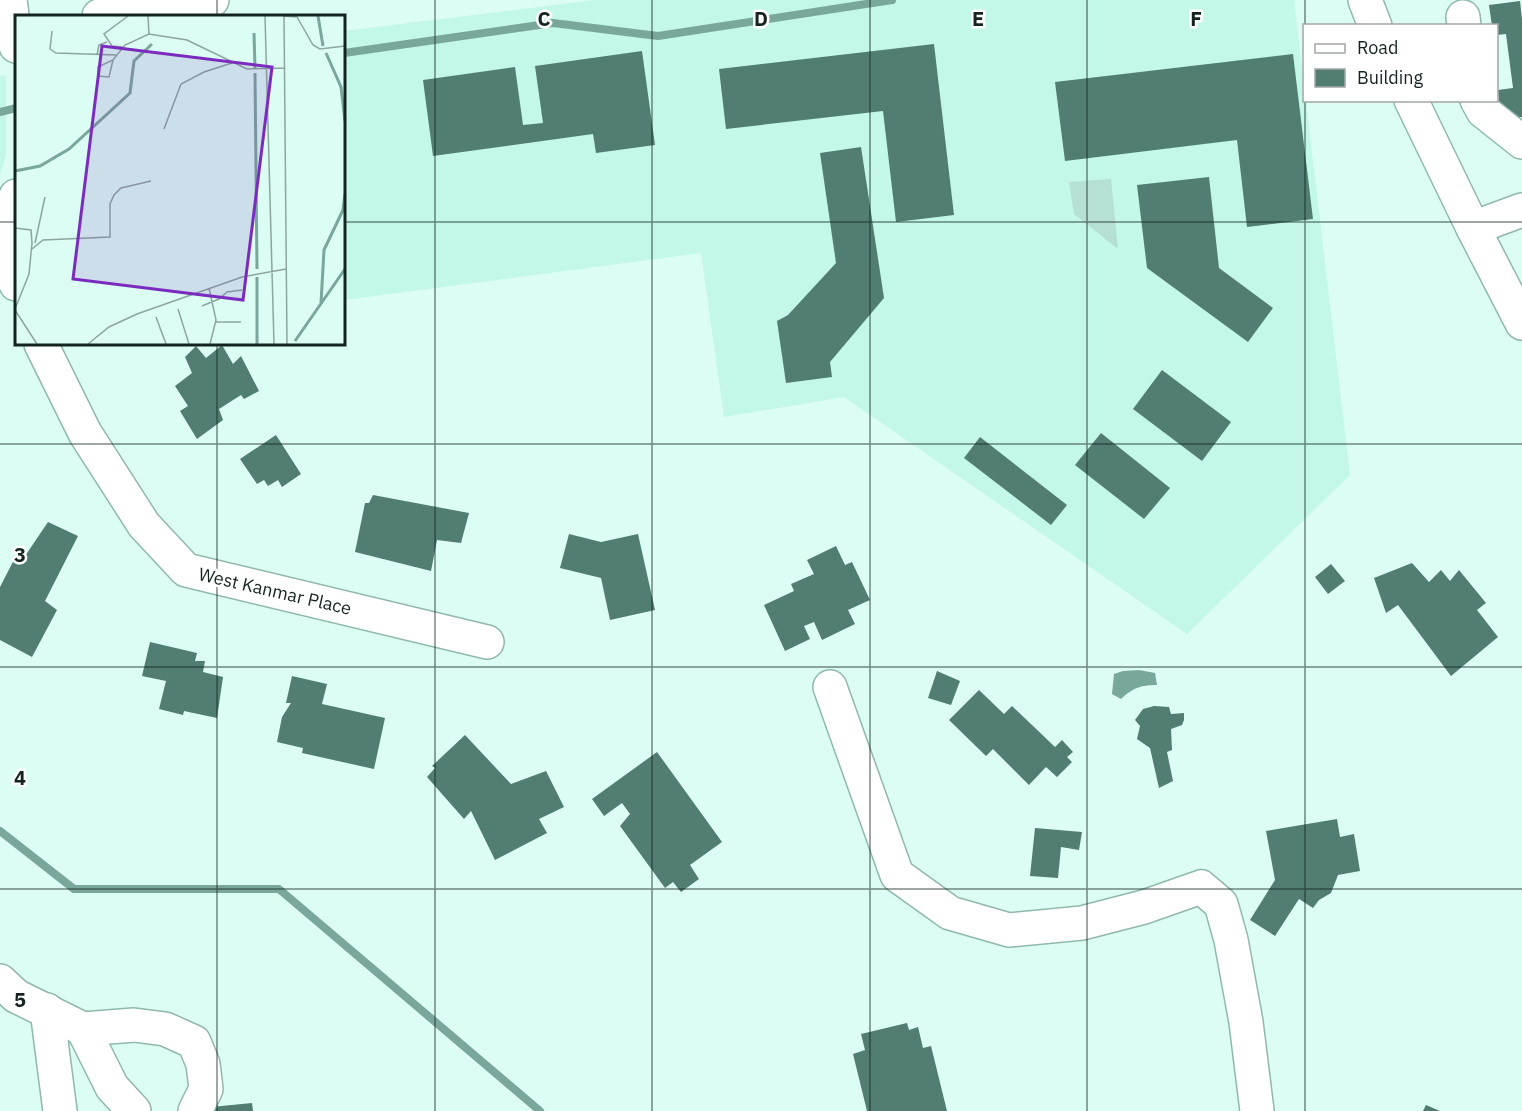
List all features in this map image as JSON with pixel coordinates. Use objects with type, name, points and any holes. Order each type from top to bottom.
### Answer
[{"type":"main road","points":[[106,15],[212,0]]},
{"type":"main road","points":[[1365,0],[1374,24]]},
{"type":"main road","points":[[1412,102],[1522,323]]},
{"type":"main road","points":[[1478,102],[1483,111],[1522,142]]},
{"type":"main road","points":[[15,199],[0,241],[15,281]]},
{"type":"main road","points":[[1473,228],[1522,210]]},
{"type":"main road","name":"West Kanmar Place","points":[[41,345],[85,433],[97,452],[144,525],[186,570],[487,642]]},
{"type":"main road","points":[[830,687],[897,875],[950,913],[1010,930],[1082,923],[1144,907],[1201,887],[1221,904],[1231,940],[1246,1022],[1257,1111]]},
{"type":"main road","points":[[0,981],[16,996],[83,1029],[134,1025],[165,1029],[195,1042],[203,1064],[206,1089],[195,1111]]},
{"type":"main road","points":[[47,1010],[60,1111]]},
{"type":"main road","points":[[83,1029],[112,1087],[134,1111]]},
{"type":"shaded area","points":[[594,0],[1294,0],[1303,76],[1303,102],[1306,102],[1350,475],[1187,634],[844,397],[724,417],[701,253],[345,300],[345,31]]},
{"type":"shaded area","points":[[6,75],[6,155],[0,175],[0,76]]},
{"type":"shaded area","points":[[1111,179],[1118,249],[1074,214],[1069,182]]},
{"type":"shaded area","points":[[1139,670],[1155,673],[1157,685],[1137,688],[1121,699],[1112,694],[1114,674]]},
{"type":"building","points":[[1520,1],[1522,117],[1501,120],[1498,90],[1513,88],[1506,34],[1498,35],[1498,24],[1492,24],[1489,5]]},
{"type":"building","points":[[934,44],[954,215],[896,222],[883,111],[726,129],[719,69]]},
{"type":"building","points":[[642,51],[655,145],[596,153],[593,134],[433,156],[423,80],[515,67],[523,125],[543,123],[535,66]]},
{"type":"building","points":[[1293,54],[1313,219],[1247,227],[1237,140],[1065,161],[1055,82]]},
{"type":"building","points":[[861,147],[884,298],[830,362],[832,377],[786,383],[777,321],[788,315],[836,263],[820,153]]},
{"type":"building","points":[[1209,177],[1219,268],[1273,308],[1248,342],[1147,268],[1137,185]]},
{"type":"building","points":[[222,345],[233,364],[241,356],[259,391],[244,399],[241,395],[219,409],[223,420],[197,439],[180,411],[188,406],[175,386],[192,373],[185,357],[196,346],[206,358]]},
{"type":"building","points":[[1162,370],[1231,422],[1202,461],[1133,409]]},
{"type":"building","points":[[1101,433],[1170,488],[1144,519],[1075,465]]},
{"type":"building","points":[[276,435],[301,474],[282,487],[278,480],[268,486],[264,480],[257,484],[240,459]]},
{"type":"building","points":[[980,437],[1067,505],[1051,525],[964,458]]},
{"type":"building","points":[[373,495],[469,513],[461,543],[437,540],[431,571],[355,552],[365,503],[369,503]]},
{"type":"building","points":[[48,522],[78,536],[45,601],[57,610],[32,657],[0,640],[0,587],[17,554],[25,556]]},
{"type":"building","points":[[569,534],[601,542],[638,534],[655,610],[610,620],[601,578],[560,568]]},
{"type":"building","points":[[836,546],[845,565],[852,562],[870,600],[848,610],[855,624],[822,640],[814,622],[804,626],[810,639],[785,651],[764,605],[794,591],[791,584],[814,574],[807,560]]},
{"type":"building","points":[[1412,563],[1429,582],[1441,570],[1450,581],[1459,570],[1486,603],[1477,610],[1498,637],[1451,676],[1398,605],[1386,613],[1374,578]]},
{"type":"building","points":[[1331,564],[1345,581],[1328,594],[1315,577]]},
{"type":"building","points":[[150,642],[197,653],[195,661],[205,661],[203,672],[223,677],[217,718],[184,711],[183,715],[159,709],[166,681],[142,676]]},
{"type":"building","points":[[937,671],[960,681],[951,705],[928,698]]},
{"type":"building","points":[[292,676],[327,684],[322,704],[385,718],[374,769],[302,753],[303,748],[277,742],[282,717],[291,703],[286,703]]},
{"type":"building","points":[[979,690],[1004,714],[1012,706],[1055,747],[1062,740],[1073,752],[1067,757],[1072,762],[1057,777],[1046,767],[1029,785],[993,749],[986,756],[949,720]]},
{"type":"building","points":[[1154,706],[1169,707],[1171,714],[1184,713],[1182,725],[1171,729],[1172,750],[1167,752],[1173,781],[1159,788],[1150,748],[1137,739],[1140,726],[1135,720],[1143,709]]},
{"type":"building","points":[[465,735],[511,784],[546,771],[564,807],[539,819],[547,833],[495,860],[471,811],[464,819],[427,777],[435,768],[432,766]]},
{"type":"building","points":[[657,752],[722,842],[690,865],[699,879],[681,892],[673,882],[665,888],[620,826],[630,814],[622,803],[604,816],[592,799]]},
{"type":"building","points":[[1337,819],[1340,837],[1354,834],[1360,871],[1338,875],[1331,893],[1319,900],[1313,908],[1299,899],[1275,936],[1250,920],[1275,880],[1266,831]]},
{"type":"building","points":[[1035,828],[1082,832],[1079,850],[1061,847],[1058,878],[1030,876]]},
{"type":"building","points":[[907,1023],[909,1030],[918,1027],[923,1048],[931,1046],[947,1111],[867,1111],[853,1054],[865,1050],[861,1034]]},
{"type":"building","points":[[252,1103],[253,1111],[211,1111],[211,1107]]},
{"type":"building","points":[[1426,1105],[1440,1111],[1423,1111]]},
{"type":"waterway","points":[[345,53],[553,23],[658,36],[892,0]]},
{"type":"waterway","points":[[0,112],[15,108]]},
{"type":"waterway","points":[[0,831],[74,889],[279,889],[540,1111]]}]
